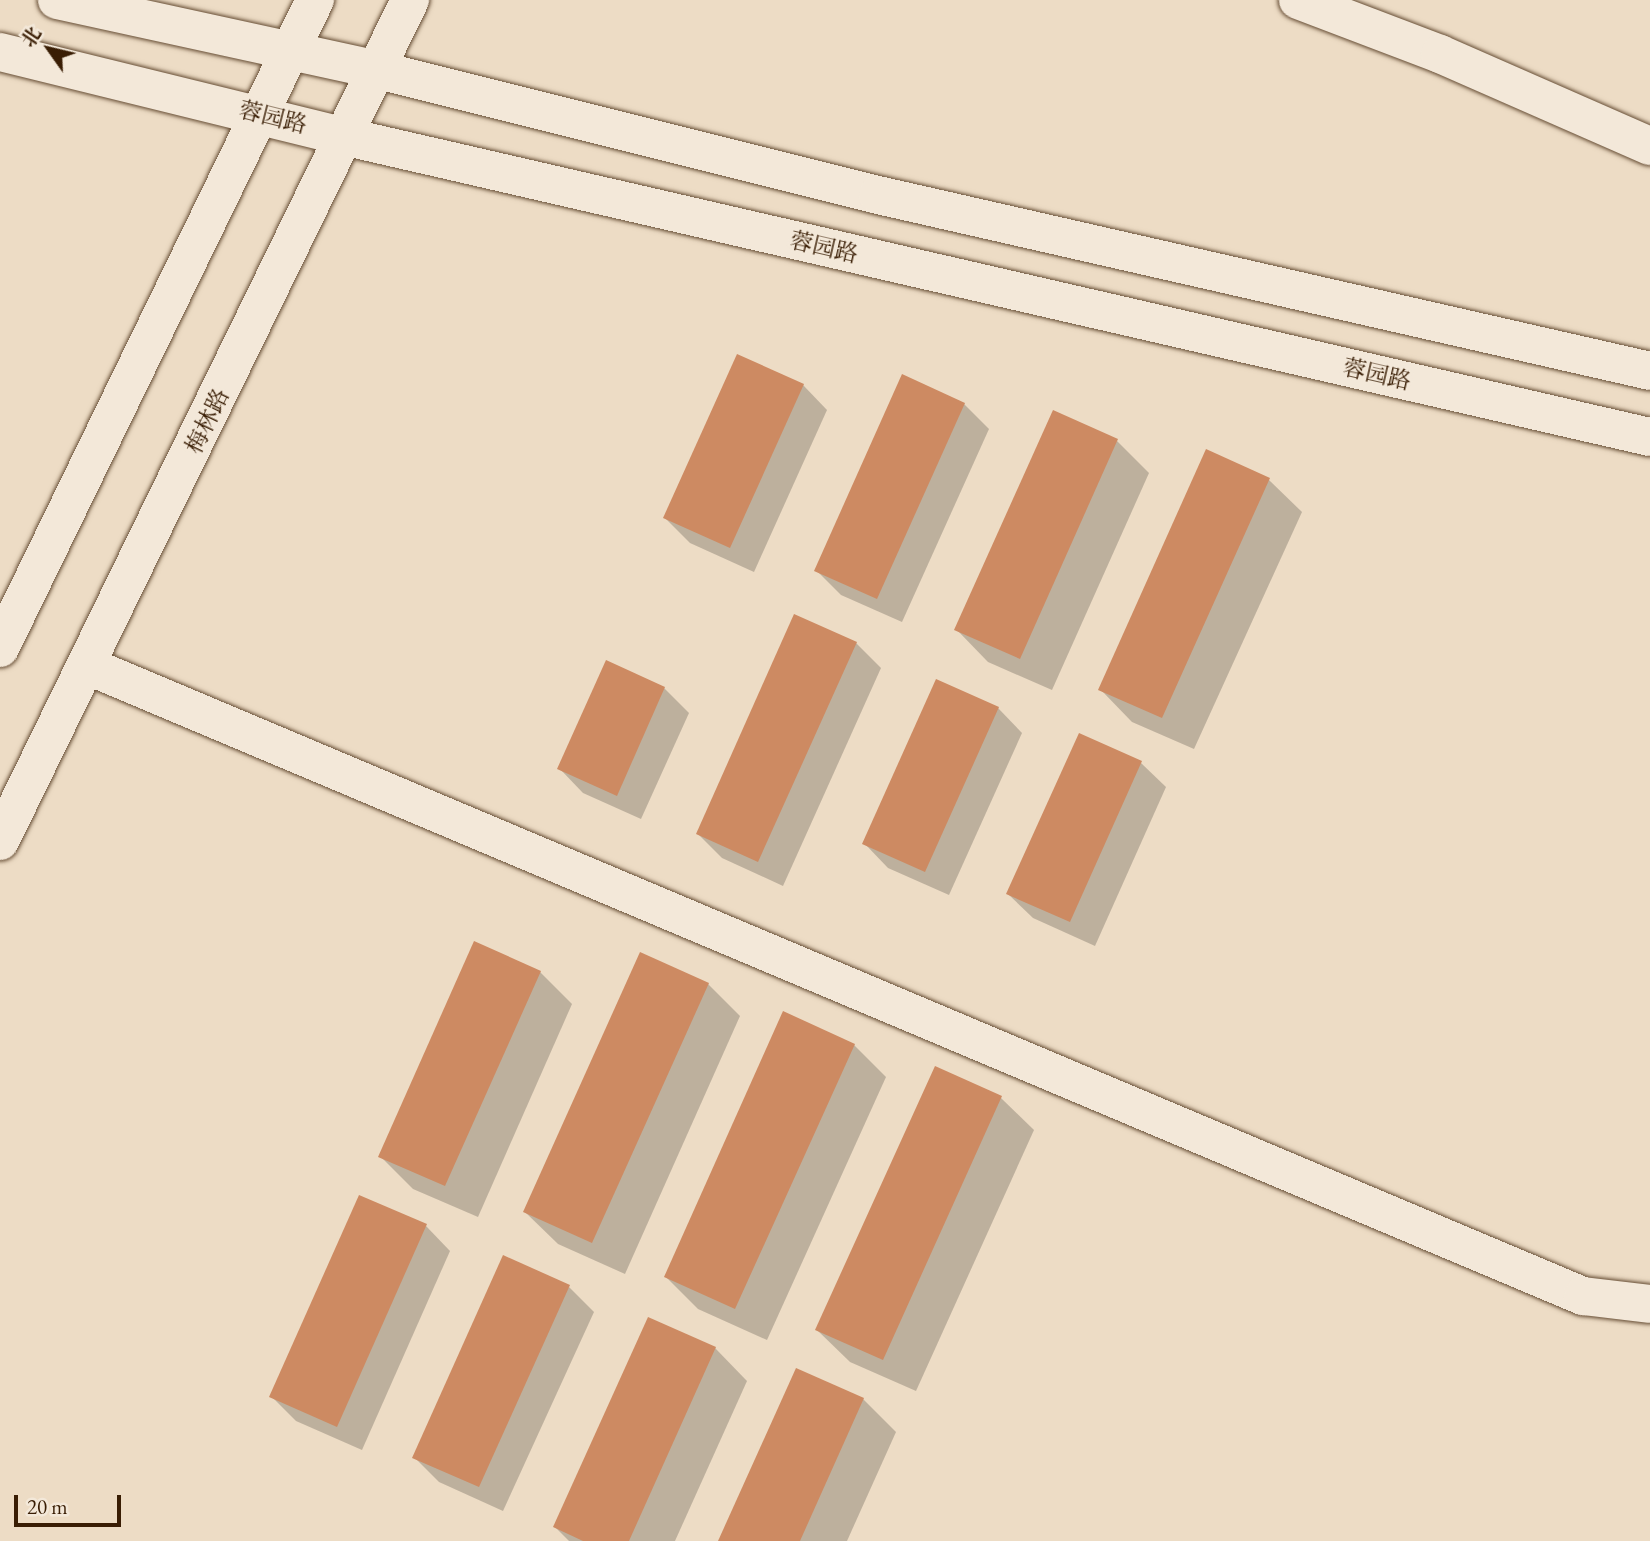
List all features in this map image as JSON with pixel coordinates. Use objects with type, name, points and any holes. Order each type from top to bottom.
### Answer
[{"type":"street","points":[[57,0],[378,70],[878,195],[1650,371]]},
{"type":"street","points":[[0,648],[315,0]]},
{"type":"street","name":"梅林路","points":[[0,841],[347,137],[410,0]]},
{"type":"street","points":[[1298,0],[1440,54],[1650,146]]},
{"type":"street","name":"蓉园路","points":[[0,52],[260,113],[347,137],[1650,437]]},
{"type":"street","points":[[86,665],[1583,1296],[1650,1304]]},
{"type":"building","points":[[737,354],[804,384],[730,548],[663,518]]},
{"type":"building","points":[[902,374],[965,403],[877,599],[814,571]]},
{"type":"building","points":[[1053,410],[1118,439],[1020,659],[954,630]]},
{"type":"building","points":[[1206,449],[1270,478],[1162,718],[1098,690]]},
{"type":"building","points":[[794,614],[857,642],[758,862],[696,834]]},
{"type":"building","points":[[606,660],[665,687],[617,796],[557,769]]},
{"type":"building","points":[[936,679],[999,707],[925,872],[862,844]]},
{"type":"building","points":[[1079,733],[1142,761],[1070,922],[1006,894]]},
{"type":"building","points":[[474,941],[541,971],[445,1186],[378,1157]]},
{"type":"building","points":[[640,952],[709,983],[592,1243],[523,1212]]},
{"type":"building","points":[[783,1011],[855,1044],[735,1309],[664,1277]]},
{"type":"building","points":[[935,1066],[1002,1096],[883,1360],[815,1330]]},
{"type":"building","points":[[359,1195],[427,1224],[337,1427],[269,1397]]},
{"type":"building","points":[[503,1255],[570,1285],[479,1487],[412,1458]]},
{"type":"building","points":[[648,1317],[716,1347],[629,1541],[583,1541],[553,1527]]},
{"type":"building","points":[[796,1368],[864,1398],[800,1541],[718,1541]]}]
